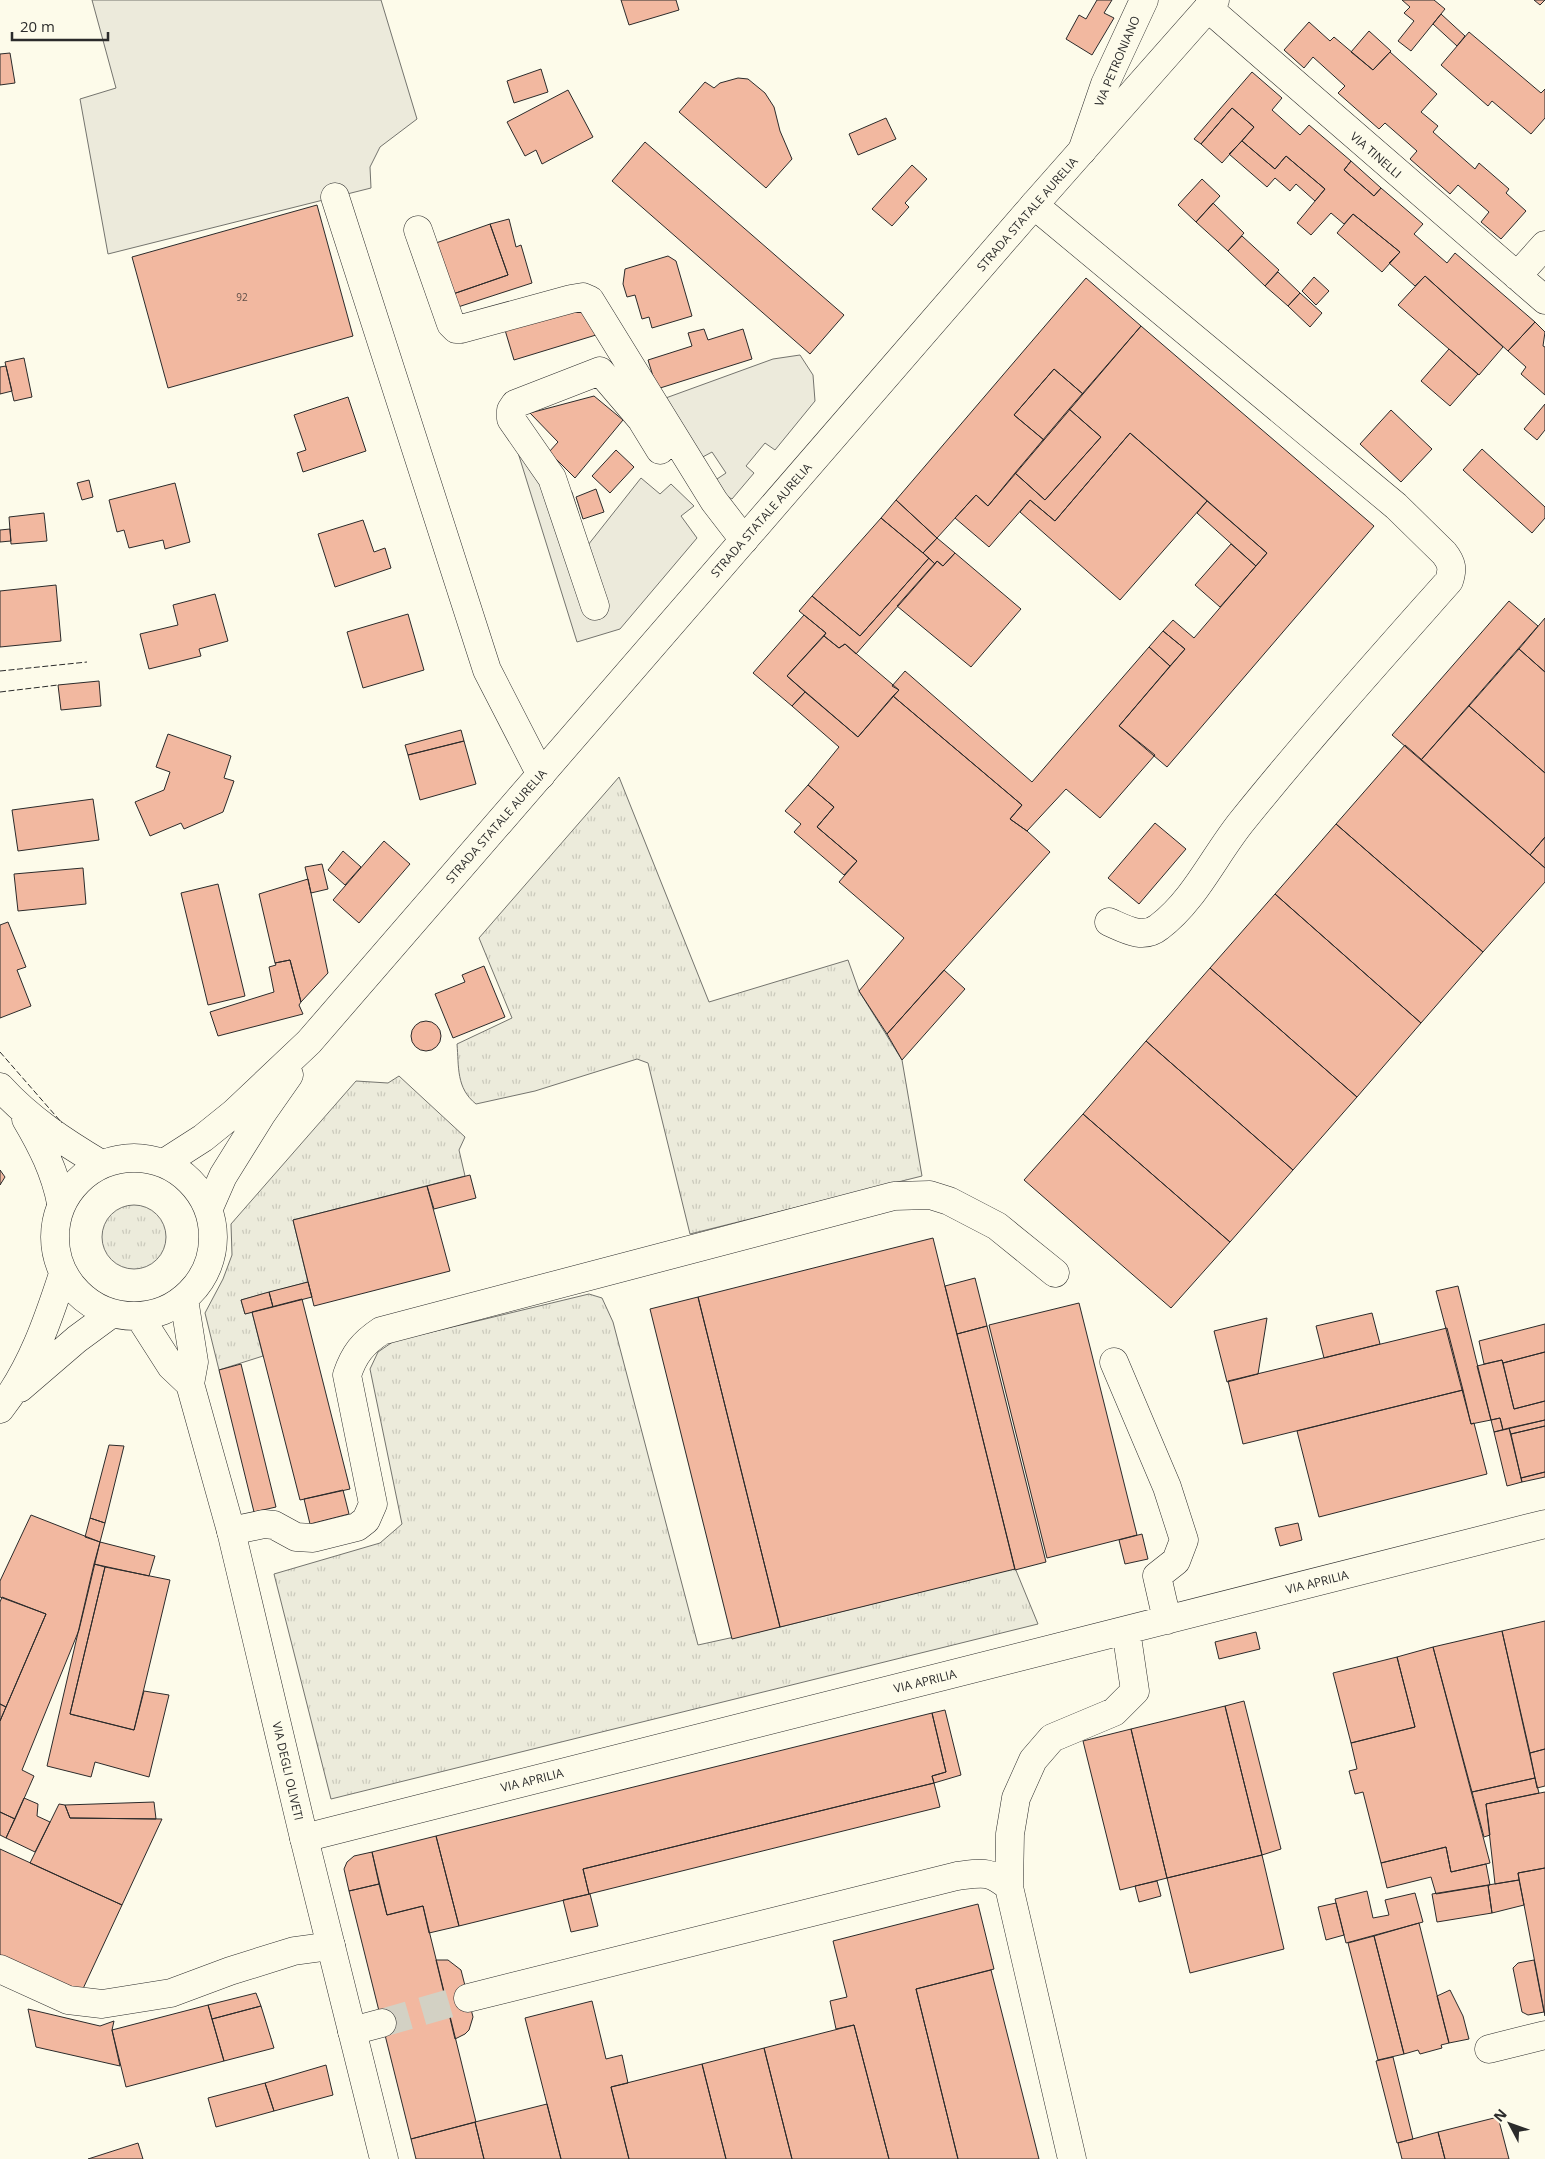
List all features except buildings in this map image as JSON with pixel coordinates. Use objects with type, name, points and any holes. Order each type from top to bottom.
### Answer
[{"type":"main road","name":"VIA PETRONIANO","points":[[1082,151],[1105,84],[1144,0]]},
{"type":"main road","name":"STRADA STATALE AURELIA","points":[[164,1162],[203,1138],[234,1113],[309,1042],[1034,205],[1212,4]]},
{"type":"main road","name":"VIA TINELLI","points":[[1212,4],[1545,300]]},
{"type":"main road","points":[[335,197],[487,670],[541,775]]},
{"type":"main road","points":[[1034,205],[1396,506],[1451,561],[1452,572],[1449,581],[1302,747],[1231,834],[1183,904],[1158,928],[1148,933],[1129,930],[1109,922]]},
{"type":"main road","points":[[418,230],[451,324],[456,329],[571,299],[583,297],[590,300],[714,502],[744,540]]},
{"type":"main road","points":[[1517,276],[1545,245]]},
{"type":"main road","points":[[595,606],[552,478],[512,419],[510,410],[515,404],[600,371],[641,419],[686,491]]},
{"type":"main road","name":"STRADA STATALE AURELIA","points":[[209,1208],[223,1176],[309,1042]]},
{"type":"main road","points":[[0,1087],[20,1110],[43,1148],[57,1182],[61,1203]]},
{"type":"main road","points":[[20,1110],[60,1139],[100,1164]]},
{"type":"main road","points":[[121,1158],[143,1158],[164,1162],[183,1173],[198,1189],[209,1208],[214,1232],[211,1257],[201,1280],[184,1299],[163,1311],[139,1316],[111,1314],[92,1305],[75,1291],[63,1274],[55,1251],[55,1227],[61,1203],[84,1174],[100,1164],[121,1158]]},
{"type":"main road","points":[[231,1532],[264,1524],[274,1525],[296,1537],[313,1538],[357,1527],[366,1520],[373,1504],[347,1374],[354,1357],[366,1341],[381,1330],[894,1196],[930,1195],[949,1201],[997,1226],[1055,1273]]},
{"type":"main road","points":[[5,1403],[33,1354],[50,1314],[63,1274]]},
{"type":"main road","name":"VIA DEGLI OLIVETI","points":[[184,1299],[194,1362],[190,1384],[231,1532],[304,1838],[384,2159]]},
{"type":"main road","points":[[5,1403],[77,1339],[111,1314]]},
{"type":"main road","points":[[139,1316],[171,1366],[190,1384]]},
{"type":"main road","points":[[1114,1362],[1167,1487],[1184,1540],[1176,1561],[1157,1576],[1167,1620]]},
{"type":"main road","name":"VIA APRILIA","points":[[304,1838],[1545,1524]]},
{"type":"main road","points":[[1072,2159],[1009,1887],[1010,1834],[1016,1798],[1033,1760],[1052,1738],[1114,1712],[1135,1691],[1126,1630]]},
{"type":"main road","points":[[468,1998],[957,1876],[980,1873],[997,1876],[1009,1887]]},
{"type":"main road","points":[[0,1969],[68,2000],[102,2004],[171,1993],[230,1971],[294,1951],[331,1946]]},
{"type":"main road","points":[[352,2031],[382,2023]]},
{"type":"main road","points":[[1489,2049],[1545,2035]]},
{"type":"green space","points":[[619,777],[709,1002],[848,960],[859,991],[902,1060],[922,1176],[690,1234],[648,1063],[637,1059],[535,1091],[476,1104],[470,1098],[465,1091],[460,1077],[457,1044],[512,1018],[479,938]]},
{"type":"green space","points":[[399,1076],[465,1137],[459,1150],[465,1176],[293,1220],[308,1282],[241,1300],[245,1314],[252,1312],[263,1356],[219,1370],[205,1313],[223,1279],[232,1255],[231,1224],[356,1081],[388,1083]]},
{"type":"green space","points":[[134,1205],[146,1207],[157,1214],[164,1225],[166,1237],[164,1249],[157,1260],[146,1267],[134,1269],[122,1267],[111,1260],[104,1249],[102,1237],[104,1225],[111,1214],[122,1207]]},
{"type":"green space","points":[[589,1294],[602,1298],[613,1322],[698,1645],[780,1627],[1015,1568],[1038,1624],[331,1799],[274,1574],[380,1543],[402,1524],[370,1369],[378,1352],[394,1341]]},
{"type":"shaded area","points":[[92,0],[381,0],[417,119],[380,147],[370,167],[371,188],[108,254],[80,99],[116,88]]},
{"type":"shaded area","points":[[800,355],[813,375],[815,401],[775,450],[765,443],[746,466],[754,473],[732,499],[722,494],[714,481],[726,473],[712,452],[699,459],[663,399],[773,359]]},
{"type":"shaded area","points":[[528,437],[572,492],[588,545],[641,478],[660,494],[671,484],[694,506],[681,516],[697,538],[620,629],[577,642],[515,443]]},
{"type":"tunnel","points":[[382,2023],[468,1998]]},
{"type":"fence","points":[[0,671],[87,662]]},
{"type":"fence","points":[[0,692],[58,685]]},
{"type":"fence","points":[[0,1052],[62,1123]]}]
